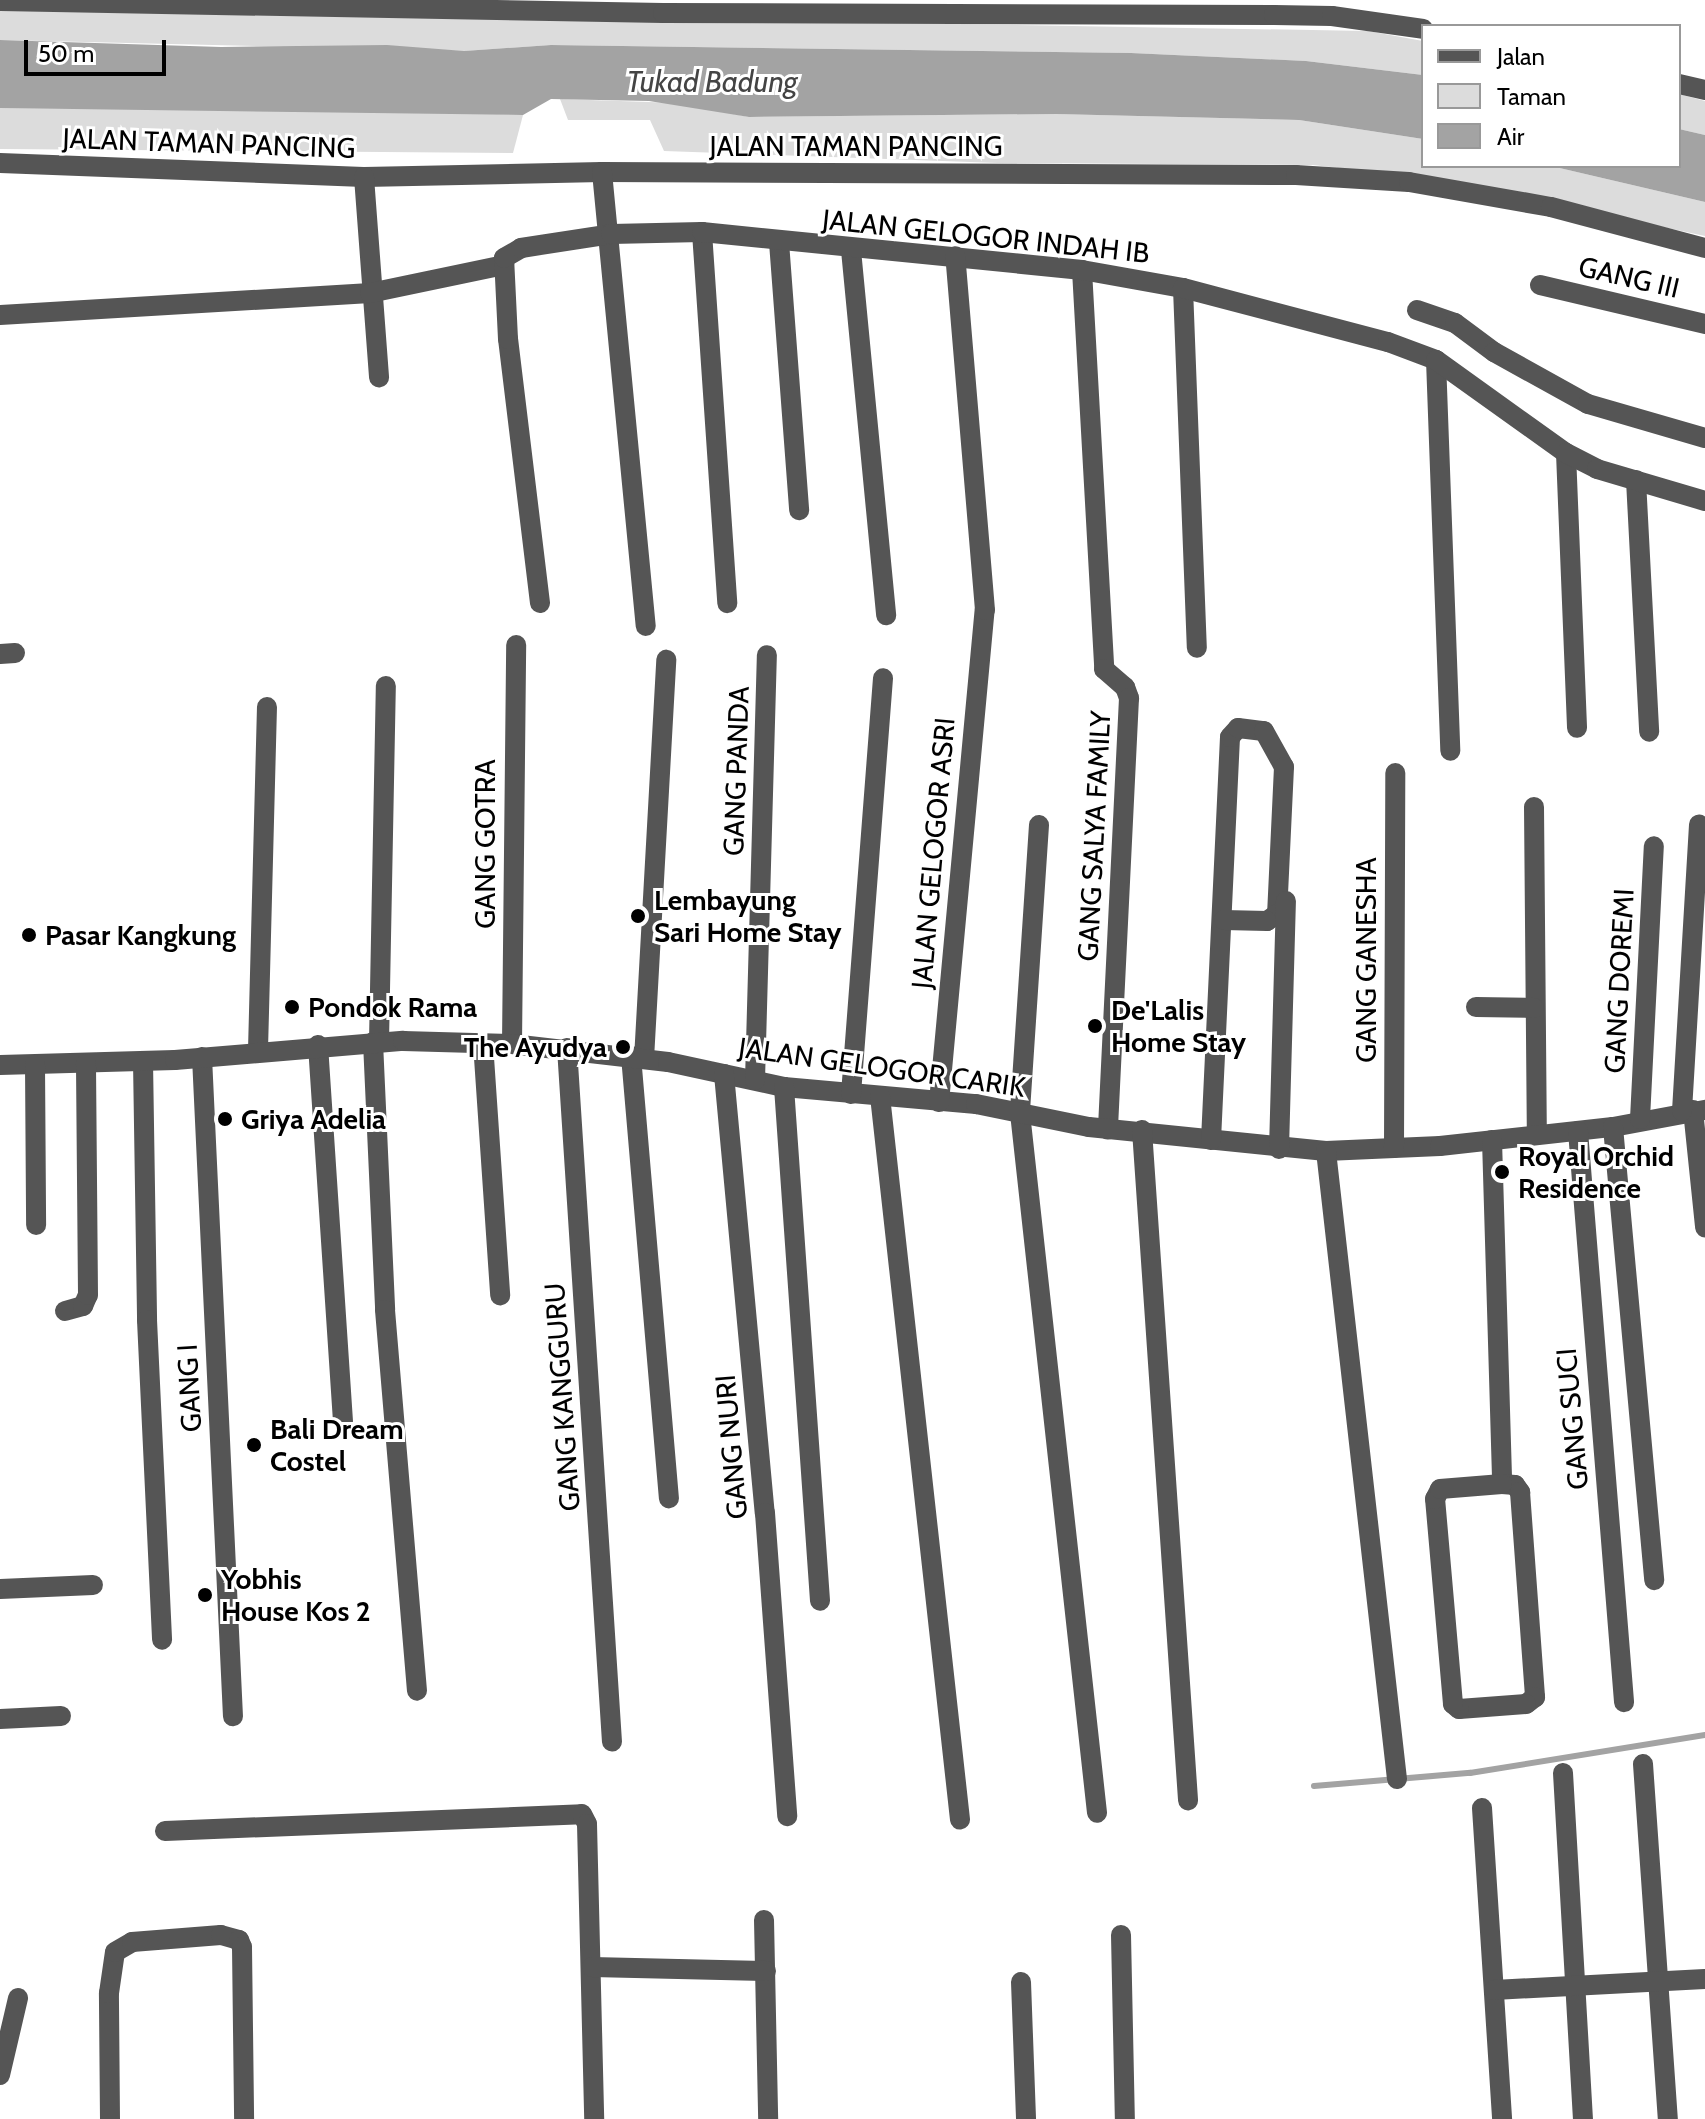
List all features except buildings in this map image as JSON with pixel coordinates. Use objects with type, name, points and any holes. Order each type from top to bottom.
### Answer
[{"type":"street","points":[[0,1],[1287,7],[1332,8],[1421,29]]},
{"type":"street","points":[[1681,84],[1705,90]]},
{"type":"street","name":"JALAN TAMAN PANCING","points":[[0,163],[364,177],[602,172],[1296,175],[1409,182],[1551,207],[1705,248]]},
{"type":"street","points":[[602,172],[611,234],[646,626]]},
{"type":"street","points":[[364,177],[370,293],[379,377]]},
{"type":"street","points":[[702,232],[727,603]]},
{"type":"street","name":"JALAN GELOGOR INDAH IB","points":[[0,315],[370,293],[504,265],[513,250],[611,234],[702,232],[851,250],[955,256],[1082,270],[1183,288],[1388,342],[1436,360],[1566,453],[1636,480],[1705,501]]},
{"type":"street","points":[[779,242],[799,510]]},
{"type":"street","points":[[851,250],[886,615]]},
{"type":"street","name":"JALAN GELOGOR ASRI","points":[[939,1102],[985,610],[955,256]]},
{"type":"street","points":[[504,265],[508,339],[540,603]]},
{"type":"street","name":"GANG SALYA FAMILY","points":[[1082,270],[1104,669],[1125,687],[1129,698],[1108,1129]]},
{"type":"street","name":"GANG III","points":[[1540,285],[1705,324]]},
{"type":"street","points":[[1183,288],[1197,648]]},
{"type":"street","points":[[1417,310],[1455,323],[1494,352],[1588,404],[1705,438]]},
{"type":"street","points":[[1436,360],[1450,751]]},
{"type":"street","points":[[1566,453],[1577,728]]},
{"type":"street","points":[[1636,480],[1649,732]]},
{"type":"street","name":"GANG GOTRA","points":[[512,1044],[516,645]]},
{"type":"street","name":"GANG PANDA","points":[[755,1080],[767,655]]},
{"type":"street","points":[[666,660],[638,1058],[669,1498]]},
{"type":"street","points":[[851,1094],[883,678]]},
{"type":"street","points":[[386,686],[376,1042],[385,1310],[417,1691]]},
{"type":"street","points":[[258,1050],[267,707]]},
{"type":"street","points":[[1211,1140],[1224,920],[1230,737],[1238,728],[1264,731],[1284,767],[1277,914],[1267,921],[1224,920]]},
{"type":"street","name":"GANG GANESHA","points":[[1394,1148],[1395,773]]},
{"type":"street","points":[[1279,1149],[1292,776]]},
{"type":"street","points":[[1534,807],[1537,1135]]},
{"type":"street","points":[[1039,825],[1020,1113],[1097,1813]]},
{"type":"street","points":[[1699,825],[1693,1110],[1705,1227]]},
{"type":"street","name":"GANG DOREMI","points":[[1640,1119],[1654,846]]},
{"type":"street","points":[[1476,1007],[1534,1008]]},
{"type":"street","name":"JALAN GELOGOR CARIK","points":[[0,1065],[143,1061],[376,1042],[512,1044],[638,1058],[784,1087],[939,1102],[1108,1129],[1142,1130],[1279,1149],[1326,1151],[1578,1131],[1693,1110]]},
{"type":"street","points":[[483,1043],[500,1295]]},
{"type":"street","points":[[318,1045],[343,1421]]},
{"type":"street","name":"GANG KANGGURU","points":[[567,1048],[612,1742]]},
{"type":"street","name":"GANG I","points":[[202,1057],[233,1716]]},
{"type":"street","points":[[143,1061],[147,1320],[162,1640]]},
{"type":"street","points":[[65,1311],[83,1306],[88,1295],[86,1064]]},
{"type":"street","points":[[35,1065],[36,1225]]},
{"type":"street","name":"GANG NURI","points":[[724,1074],[787,1816]]},
{"type":"street","points":[[784,1087],[820,1601]]},
{"type":"street","points":[[880,1096],[960,1820]]},
{"type":"street","points":[[1613,1127],[1654,1580]]},
{"type":"street","points":[[1142,1130],[1188,1800]]},
{"type":"street","name":"GANG SUCI","points":[[1578,1131],[1624,1702]]},
{"type":"street","points":[[1492,1140],[1502,1484]]},
{"type":"street","points":[[1326,1151],[1397,1779]]},
{"type":"street","points":[[1502,1484],[1515,1485],[1520,1492],[1535,1697],[1526,1704],[1459,1709],[1453,1704],[1435,1499],[1440,1489],[1502,1484]]},
{"type":"street","points":[[0,1589],[93,1585]]},
{"type":"street","points":[[0,1719],[61,1716]]},
{"type":"street","points":[[1643,1764],[1668,2119]]},
{"type":"street","points":[[1563,1773],[1583,2119]]},
{"type":"street","points":[[1482,1808],[1502,2119]]},
{"type":"street","points":[[165,1831],[582,1814],[587,1824],[594,2119]]},
{"type":"street","points":[[764,1920],[768,2119]]},
{"type":"street","points":[[110,2119],[109,1993],[115,1952],[132,1942],[221,1935],[239,1940],[242,1947],[244,2119]]},
{"type":"street","points":[[1121,1935],[1125,2119]]},
{"type":"street","points":[[592,1967],[766,1971]]},
{"type":"street","points":[[1494,1990],[1705,1979]]},
{"type":"street","points":[[1021,1982],[1026,2119]]},
{"type":"street","points":[[0,2075],[18,1998]]},
{"type":"green space","points":[[0,8],[1368,31],[1421,41],[1421,75],[1306,61],[1131,53],[551,45],[464,51],[0,40]]},
{"type":"green space","points":[[1681,95],[1705,101],[1705,135],[1681,129]]},
{"type":"green space","points":[[560,99],[678,103],[749,117],[1056,114],[1299,120],[1421,139],[1421,168],[1560,168],[1705,202],[1705,236],[1443,180],[1313,165],[998,163],[664,151],[650,120],[568,120]]},
{"type":"green space","points":[[0,108],[390,110],[523,115],[513,153],[0,149]]},
{"type":"water","name":"Tukad Badung","points":[[0,40],[221,47],[387,45],[464,51],[551,45],[1131,53],[1306,61],[1421,75],[1421,139],[1299,120],[1056,114],[749,117],[649,101],[551,99],[523,115],[0,108]]},
{"type":"water","points":[[1681,129],[1705,135],[1705,202],[1560,168],[1681,168]]},
{"type":"waterway","points":[[1314,1786],[1470,1773],[1705,1735]]},
{"type":"place","name":"Lembayung Sari Home Stay","points":[[638,916]]},
{"type":"place","name":"Pasar Kangkung","points":[[29,935]]},
{"type":"place","name":"Pondok Rama","points":[[292,1007]]},
{"type":"place","name":"De'Lalis Home Stay","points":[[1095,1026]]},
{"type":"place","name":"The Ayudya","points":[[623,1047]]},
{"type":"place","name":"Griya Adelia","points":[[225,1119]]},
{"type":"place","name":"Royal Orchid Residence","points":[[1502,1172]]},
{"type":"place","name":"Bali Dream Costel","points":[[254,1445]]},
{"type":"place","name":"Yobhis House Kos 2","points":[[205,1595]]}]
